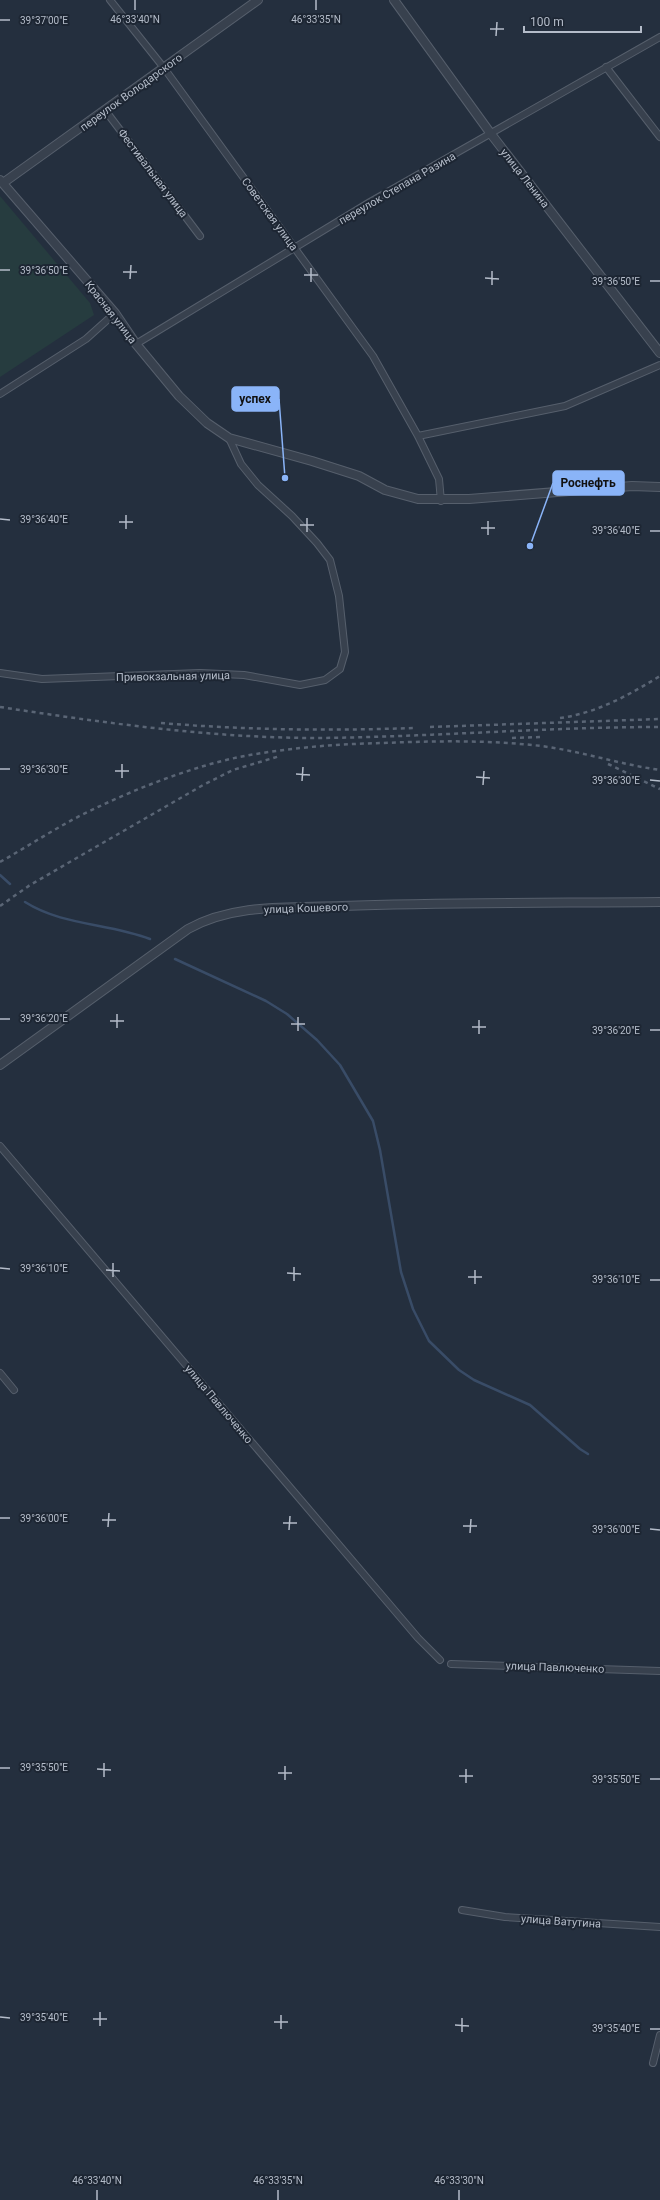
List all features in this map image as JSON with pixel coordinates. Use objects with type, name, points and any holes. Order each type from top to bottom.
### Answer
[{"type":"street","name":"Советская улица","points":[[110,0],[164,68],[373,356],[418,436],[439,479],[441,500]]},
{"type":"street","name":"улица Ленина","points":[[394,0],[491,134],[660,352]]},
{"type":"street","name":"переулок Володарского","points":[[2,181],[164,68],[254,1]]},
{"type":"street","name":"переулок Степана Разина","points":[[136,344],[296,249],[370,202],[660,37]]},
{"type":"street","points":[[606,67],[660,137]]},
{"type":"street","name":"Фестивальная улица","points":[[105,110],[200,236]]},
{"type":"street","name":"Красная улица","points":[[2,181],[115,313],[136,344],[179,396],[207,423],[229,438],[359,476],[385,490],[418,499],[441,500],[494,498],[632,486],[660,487]]},
{"type":"street","points":[[0,394],[86,339],[115,313]]},
{"type":"street","points":[[418,436],[565,406],[660,365]]},
{"type":"street","name":"Привокзальная улица","points":[[0,673],[42,679],[213,673],[244,675],[300,685],[325,680],[340,669],[345,652],[339,596],[330,560],[317,543],[292,516],[258,485],[241,464],[229,438]]},
{"type":"street","name":"улица Кошевого","points":[[0,1065],[188,929],[216,916],[258,910],[416,903],[660,902]]},
{"type":"street","name":"улица Павлюченко","points":[[0,1146],[418,1638],[440,1660]]},
{"type":"street","points":[[0,1372],[14,1390]]},
{"type":"street","name":"улица Павлюченко","points":[[451,1664],[660,1671]]},
{"type":"street","name":"улица Ватутина","points":[[462,1910],[505,1917],[660,1927]]},
{"type":"street","points":[[653,2063],[660,2035]]},
{"type":"green space","points":[[0,196],[90,303],[94,315],[0,377]]},
{"type":"waterway","points":[[0,875],[10,884]]},
{"type":"waterway","points":[[25,902],[55,916],[119,930],[150,939]]},
{"type":"waterway","points":[[175,959],[266,1001],[287,1014],[317,1040],[340,1065],[373,1121],[380,1150],[401,1272],[413,1309],[429,1341],[459,1370],[474,1380],[530,1405],[580,1449],[588,1454]]},
{"type":"railway","points":[[560,718],[574,716],[600,708],[660,676]]},
{"type":"railway","points":[[0,707],[79,719],[158,728],[278,737],[318,738],[404,736],[617,727],[660,727]]},
{"type":"railway","points":[[430,727],[660,719]]},
{"type":"railway","points":[[161,723],[287,729],[414,728]]},
{"type":"railway","points":[[512,738],[542,737]]},
{"type":"railway","points":[[0,862],[84,814],[148,785],[221,761],[275,751],[329,745],[439,741],[495,742],[548,747],[660,770]]},
{"type":"railway","points":[[0,906],[30,885],[203,785],[233,770],[280,756]]},
{"type":"railway","points":[[608,764],[660,789]]},
{"type":"place","name":"успех","points":[[285,478]]},
{"type":"place","name":"Роснефть","points":[[530,546]]}]
